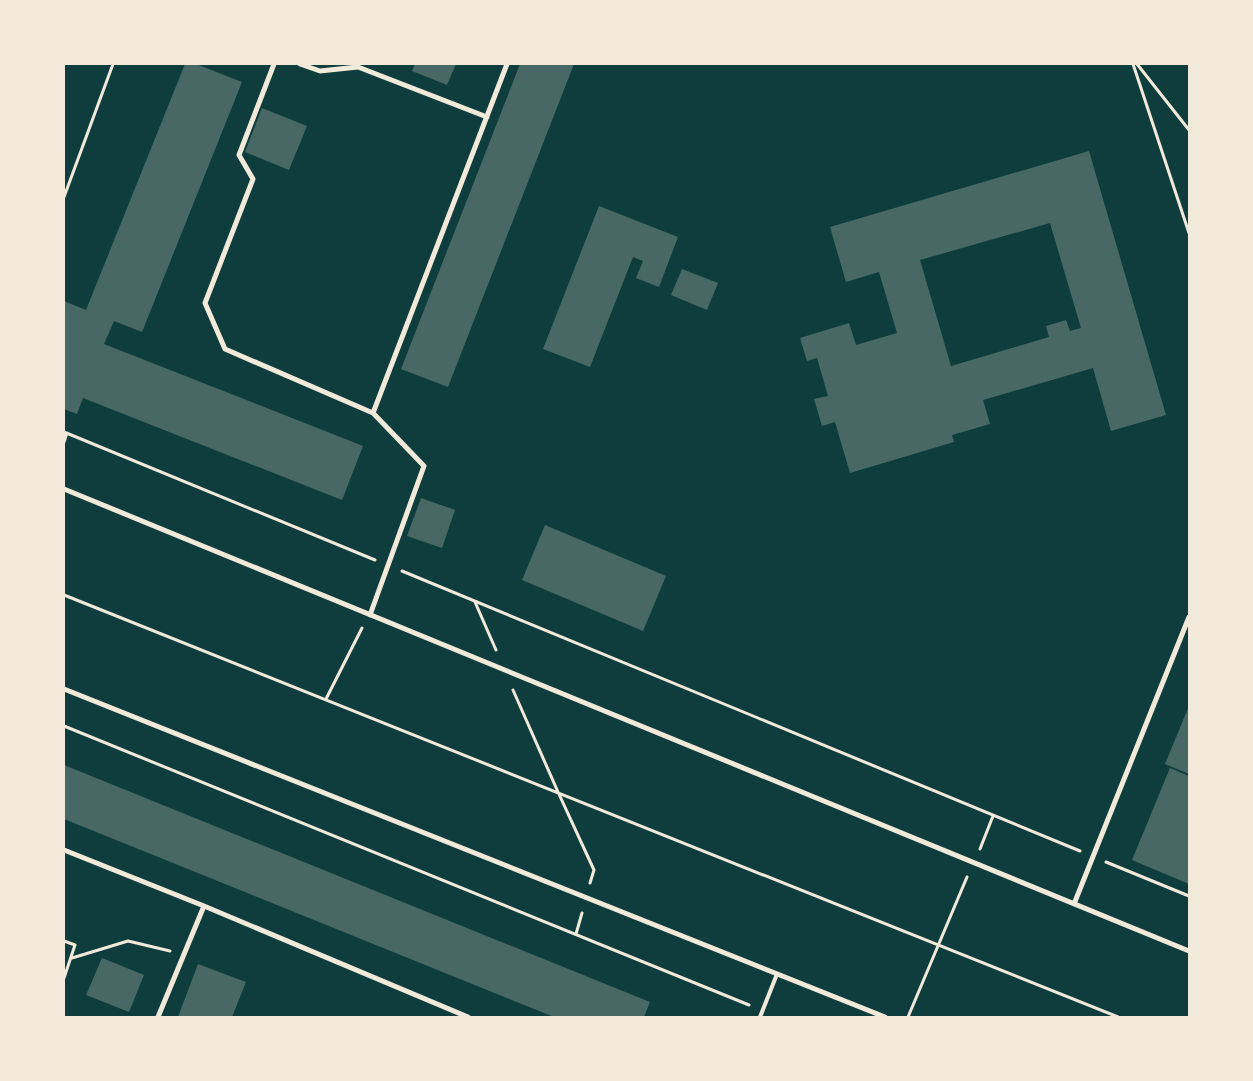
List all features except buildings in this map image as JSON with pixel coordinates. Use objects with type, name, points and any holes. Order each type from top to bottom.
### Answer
[{"type":"street","points":[[274,64],[239,155],[253,179],[205,303],[225,348],[373,413],[424,466],[370,615]]},
{"type":"street","points":[[300,64],[320,71],[358,67],[487,117]]},
{"type":"street","points":[[373,413],[507,64]]},
{"type":"street","points":[[64,489],[1189,951]]},
{"type":"street","points":[[1074,904],[1189,618]]},
{"type":"street","points":[[64,689],[885,1017]]},
{"type":"street","points":[[64,850],[204,906],[468,1017]]},
{"type":"street","points":[[158,1017],[204,906]]},
{"type":"lane","points":[[760,1017],[777,974]]},
{"type":"path","points":[[64,197],[113,64]]},
{"type":"path","points":[[1133,64],[1189,233]]},
{"type":"path","points":[[1138,64],[1189,130]]},
{"type":"path","points":[[64,442],[65,432],[1189,896]]},
{"type":"path","points":[[64,595],[1118,1017]]},
{"type":"path","points":[[475,602],[594,870],[576,934]]},
{"type":"path","points":[[326,699],[370,615]]},
{"type":"path","points":[[64,726],[763,1010]]},
{"type":"path","points":[[908,1017],[993,816]]},
{"type":"path","points":[[64,941],[75,945],[64,978]]},
{"type":"path","points":[[72,958],[128,941],[184,954]]}]
